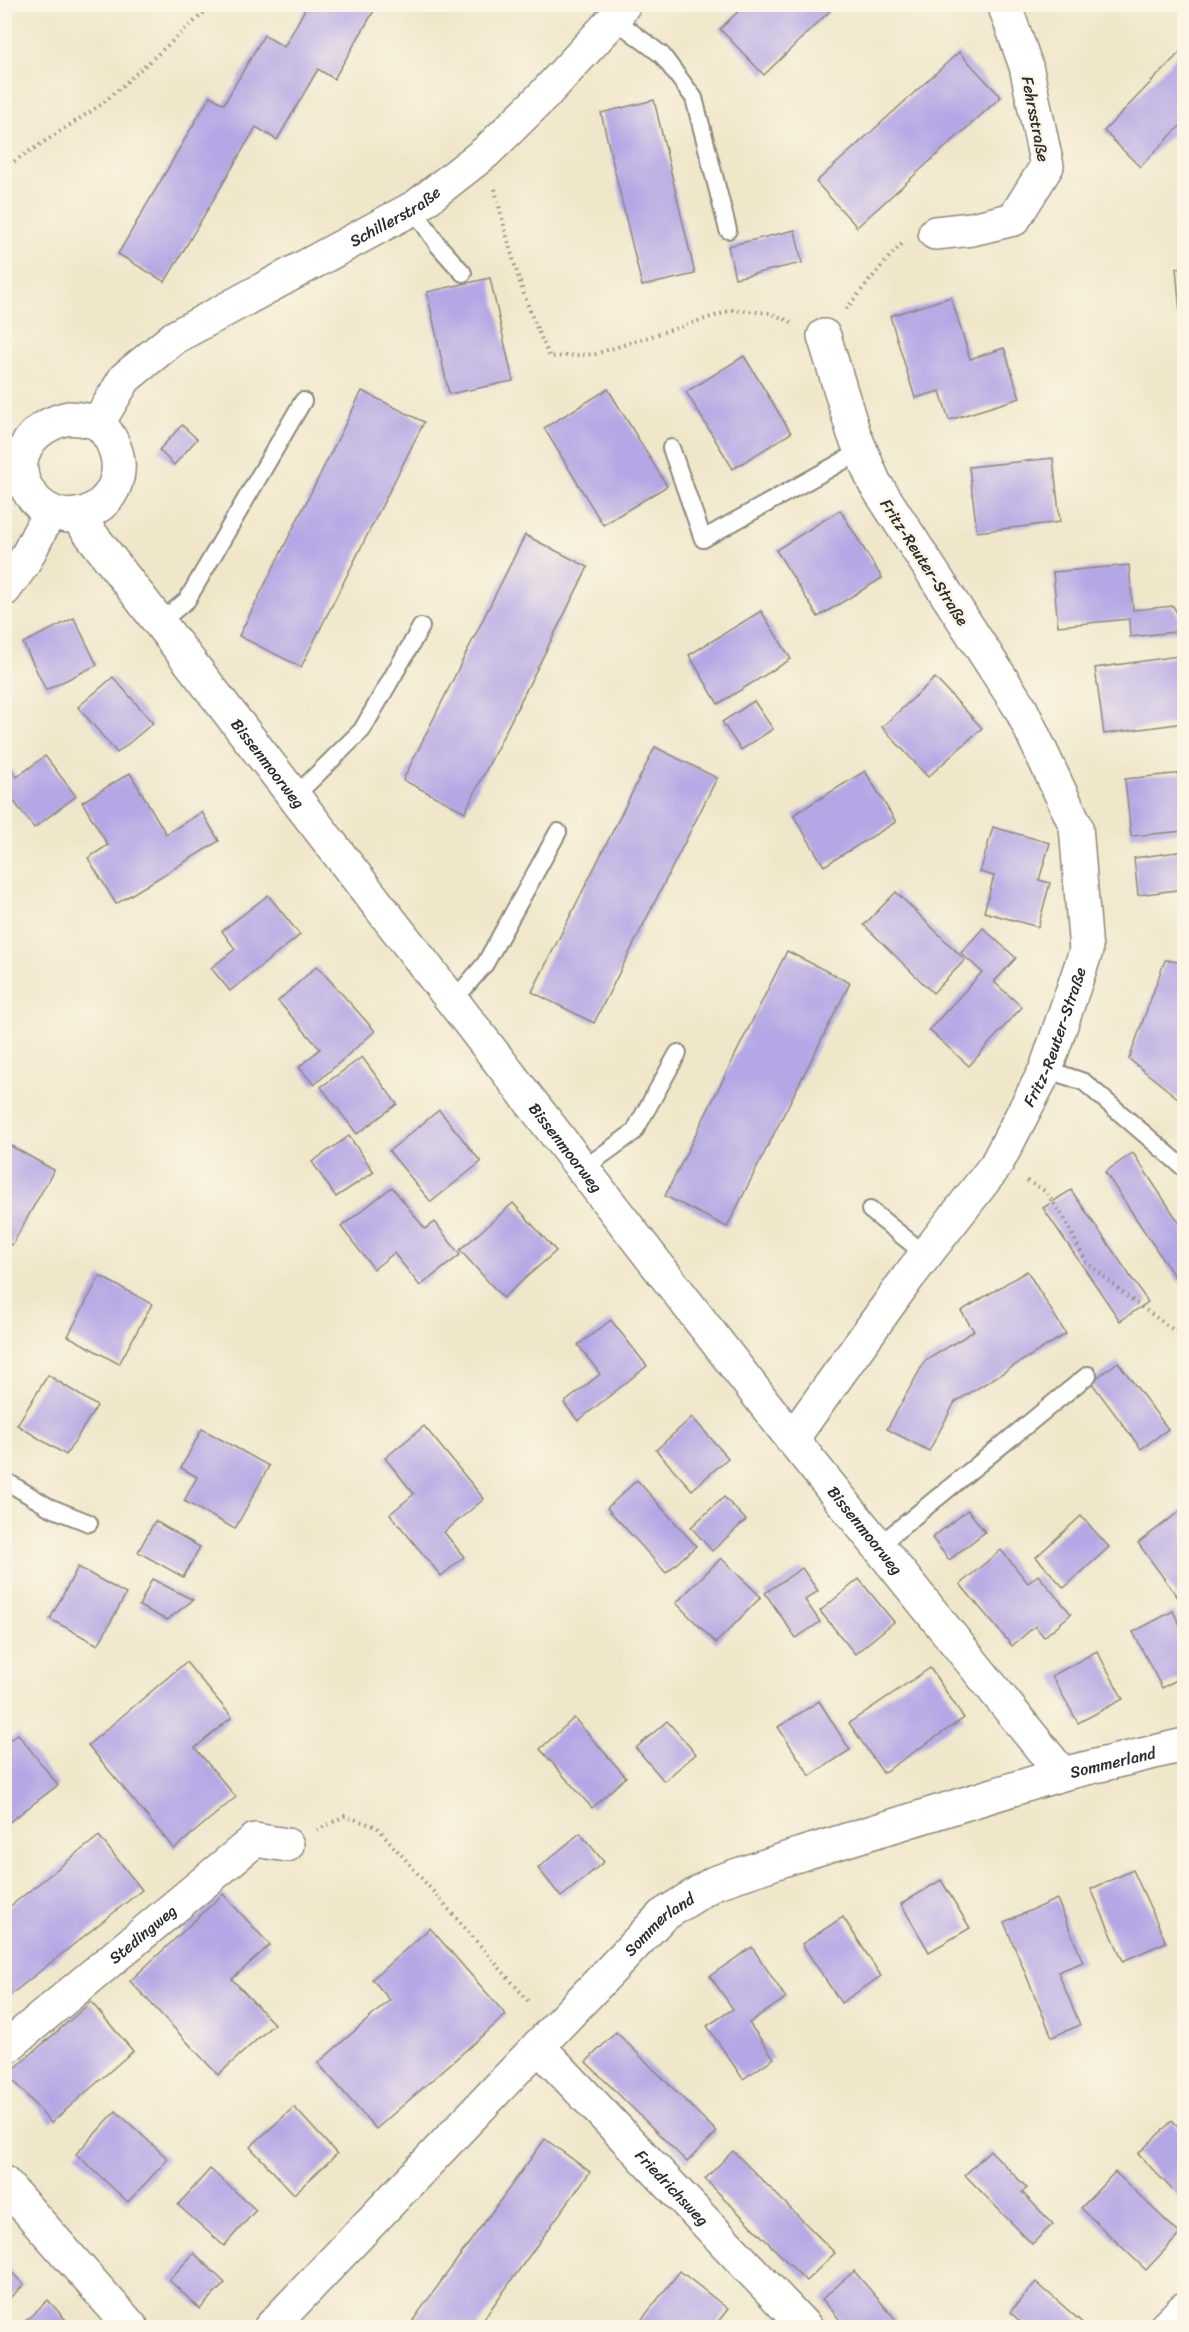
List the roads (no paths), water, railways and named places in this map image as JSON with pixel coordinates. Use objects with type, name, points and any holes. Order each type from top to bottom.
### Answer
[{"type":"street","name":"Fehrsstraße","points":[[935,232],[972,230],[1014,219],[1047,166],[1026,66],[1004,4]]},
{"type":"street","name":"Schillerstraße","points":[[98,423],[124,378],[175,337],[413,208],[486,152],[543,96],[619,12]]},
{"type":"street","name":"Fritz-Reuter-Straße","points":[[792,1439],[926,1255],[996,1166],[1046,1069],[1086,951],[1076,826],[1021,709],[874,482],[861,451],[824,336]]},
{"type":"street","name":"Bissenmoorweg","points":[[98,423],[69,418],[54,421],[41,428],[30,439],[14,442],[22,467],[23,481],[34,499],[63,513],[159,623],[792,1439],[1062,1774]]},
{"type":"street","points":[[4,590],[63,513],[92,510],[105,501],[115,487],[119,470],[117,454],[110,438],[98,423]]},
{"type":"street","name":"Sommerland","points":[[270,2328],[662,1916],[714,1883],[1062,1774],[1185,1744]]},
{"type":"street","name":"Stedingweg","points":[[4,2049],[255,1840],[287,1845]]},
{"type":"street","name":"Friedrichsweg","points":[[546,2038],[806,2328]]},
{"type":"street","points":[[4,2183],[132,2328]]},
{"type":"street","points":[[1165,2328],[1185,2309]]},
{"type":"lane","points":[[619,12],[662,55],[694,98],[728,230]]},
{"type":"lane","points":[[413,208],[438,245],[463,273]]},
{"type":"lane","points":[[159,623],[187,600],[303,401]]},
{"type":"lane","points":[[670,448],[703,539],[861,451]]},
{"type":"lane","points":[[294,797],[362,730],[421,627]]},
{"type":"lane","points":[[453,1001],[485,964],[558,832]]},
{"type":"lane","points":[[583,1170],[634,1132],[678,1053]]},
{"type":"lane","points":[[1046,1069],[1084,1082],[1185,1168]]},
{"type":"lane","points":[[870,1210],[926,1255]]},
{"type":"lane","points":[[878,1546],[1088,1375]]},
{"type":"lane","points":[[4,1480],[49,1507],[89,1523]]}]
